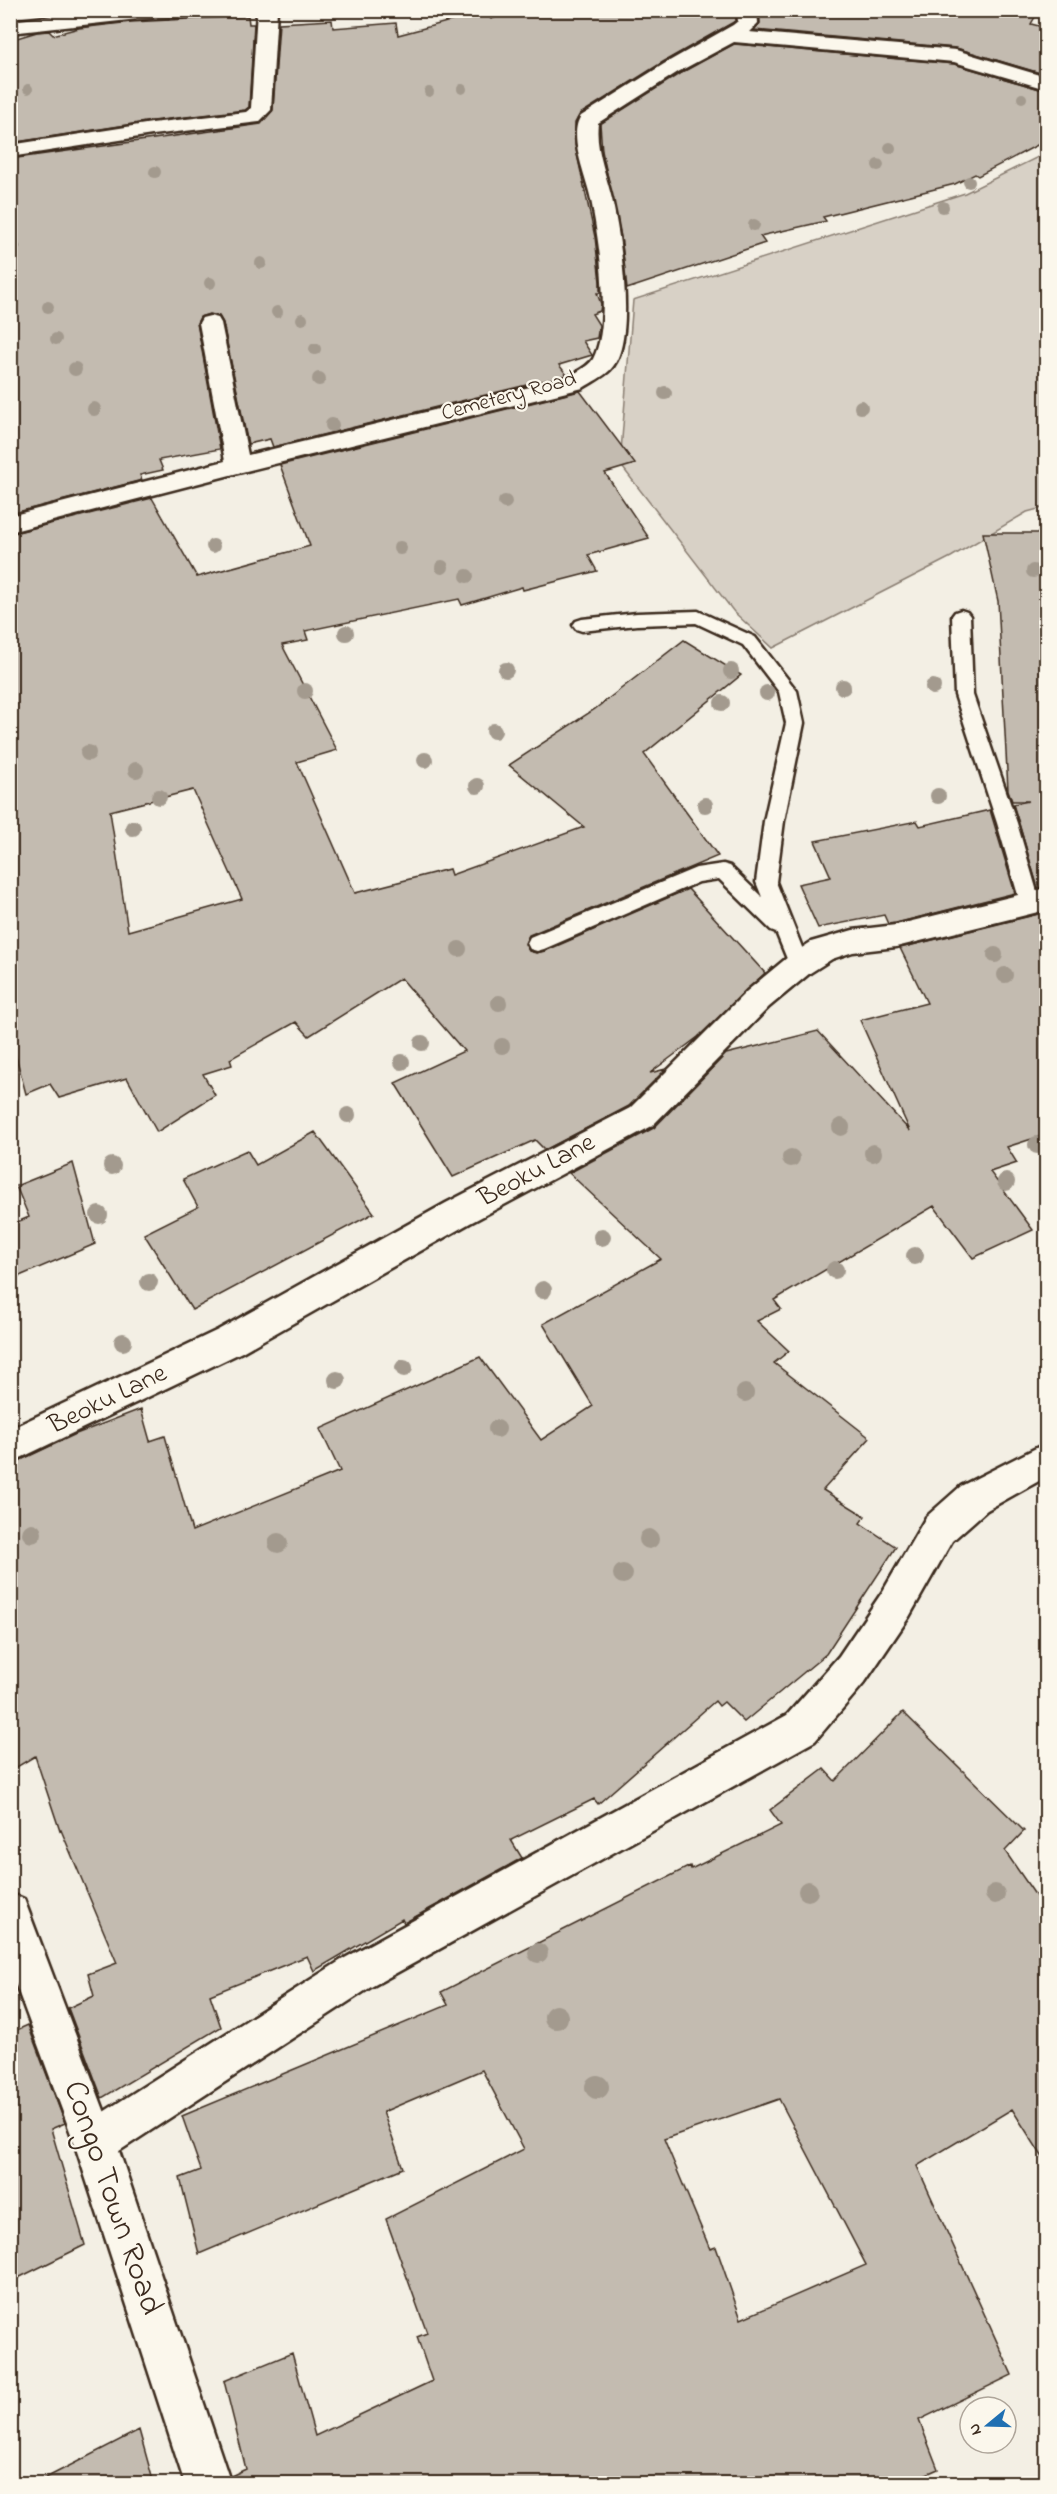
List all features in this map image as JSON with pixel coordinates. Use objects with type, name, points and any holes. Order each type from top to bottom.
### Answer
[{"type":"street","points":[[10,27],[138,13],[192,10]]},
{"type":"street","points":[[10,151],[152,129],[252,118],[261,110],[267,10]]},
{"type":"street","points":[[733,36],[748,24],[747,10]]},
{"type":"street","points":[[733,36],[956,56],[1047,83]]},
{"type":"street","name":"Cemetery Road","points":[[10,524],[238,465],[575,383],[602,365],[613,336],[615,300],[602,201],[586,139],[588,120],[685,60],[733,36]]},
{"type":"street","points":[[210,323],[238,465]]},
{"type":"street","name":"Beoku Lane","points":[[10,1447],[230,1341],[458,1213],[641,1117],[758,999],[799,965],[822,950],[843,944],[896,936],[1038,901]]},
{"type":"street","points":[[94,2142],[357,1973],[801,1728],[852,1669],[896,1604],[939,1529],[974,1498],[1047,1459]]},
{"type":"street","name":"Congo Town Road","points":[[10,1913],[94,2142],[208,2484]]},
{"type":"lane","points":[[961,616],[964,695],[1007,823],[1038,901]]},
{"type":"lane","points":[[582,626],[637,619],[698,617],[749,640],[788,691],[795,723],[774,821],[766,882],[799,965]]},
{"type":"lane","points":[[537,943],[696,875],[723,871],[786,933]]},
{"type":"shaded area","points":[[1046,153],[1046,507],[1027,512],[951,557],[773,648],[734,612],[620,464],[633,300],[965,193]]},
{"type":"building","points":[[735,10],[736,20],[732,23],[663,62],[580,114],[575,123],[575,145],[595,237],[600,282],[600,293],[597,293],[601,304],[600,311],[592,314],[599,325],[597,338],[583,341],[592,355],[559,365],[567,375],[273,447],[270,439],[248,444],[223,323],[219,316],[209,314],[200,317],[197,323],[220,449],[159,460],[163,470],[140,475],[142,480],[10,514],[10,249],[19,247],[10,212],[10,159],[261,124],[273,110],[279,23],[332,20],[333,28],[396,23],[398,35],[484,12],[491,19],[515,11]]},
{"type":"building","points":[[759,10],[1039,10],[1031,24],[1047,28],[1047,75],[956,48],[754,30],[760,23]]},
{"type":"building","points":[[248,16],[249,24],[254,24],[249,107],[245,110],[152,121],[10,143],[10,40],[37,32],[49,31],[53,35],[79,28],[131,22]]},
{"type":"building","points":[[734,44],[954,64],[1047,91],[1047,140],[978,176],[975,174],[955,184],[823,217],[826,221],[760,236],[765,243],[627,289],[621,237],[602,151],[600,124],[679,74]]},
{"type":"building","points":[[580,391],[635,464],[605,473],[649,538],[588,555],[597,571],[523,590],[522,587],[462,605],[459,599],[305,631],[308,640],[282,645],[337,750],[297,762],[355,893],[449,869],[451,875],[584,827],[509,765],[595,709],[684,640],[741,675],[644,754],[718,856],[529,935],[525,944],[529,951],[536,953],[545,951],[688,889],[765,973],[698,1037],[650,1073],[666,1069],[629,1106],[545,1150],[535,1140],[453,1177],[395,1083],[464,1051],[401,978],[309,1036],[296,1022],[230,1059],[232,1065],[203,1074],[215,1095],[157,1132],[127,1078],[59,1098],[50,1084],[26,1094],[10,1034],[10,534],[152,498],[197,577],[310,546],[280,465]],"holes":[[[193,790],[242,899],[128,931],[110,811]]]},
{"type":"building","points":[[983,533],[1047,533],[1047,886],[1038,888],[1013,804],[1029,801],[1012,801],[1008,790],[998,601]]},
{"type":"building","points":[[990,810],[1015,893],[896,923],[888,924],[884,915],[818,928],[798,884],[831,877],[815,841],[917,821],[920,826]]},
{"type":"building","points":[[1047,912],[1047,1134],[1007,1147],[1017,1163],[990,1172],[1033,1230],[973,1258],[934,1206],[774,1300],[781,1309],[757,1321],[789,1351],[774,1363],[870,1438],[823,1490],[865,1516],[860,1523],[896,1547],[826,1654],[744,1722],[724,1702],[719,1706],[715,1701],[598,1804],[594,1799],[511,1840],[522,1858],[404,1923],[402,1919],[314,1971],[307,1956],[210,1995],[221,2027],[102,2098],[68,2008],[94,1996],[88,1974],[117,1963],[60,1831],[35,1756],[10,1771],[10,1465],[76,1434],[141,1409],[150,1441],[165,1436],[192,1531],[340,1471],[320,1429],[480,1357],[541,1440],[593,1406],[543,1324],[661,1259],[569,1173],[654,1128],[726,1054],[818,1031],[910,1131],[860,1020],[927,1003],[900,948]]},
{"type":"building","points":[[315,1132],[374,1213],[192,1310],[144,1234],[198,1207],[183,1179],[247,1150],[256,1165]]},
{"type":"building","points":[[73,1163],[95,1244],[10,1280],[10,1225],[29,1217],[16,1186]]},
{"type":"building","points":[[903,1712],[1024,1831],[1005,1851],[1047,1912],[1047,2164],[1012,2109],[917,2166],[1012,2375],[971,2395],[958,2395],[958,2401],[919,2420],[938,2469],[904,2484],[233,2484],[231,2476],[246,2469],[224,2381],[292,2353],[315,2436],[432,2381],[417,2337],[427,2333],[386,2219],[524,2149],[482,2070],[383,2112],[403,2168],[199,2254],[180,2178],[201,2170],[182,2116],[448,2005],[441,1992],[690,1866],[691,1869],[781,1825],[770,1810],[824,1769],[835,1781]],"holes":[[[779,2099],[866,2265],[741,2319],[716,2247],[710,2249],[664,2139]]]},
{"type":"building","points":[[28,2025],[65,2123],[51,2129],[85,2245],[10,2282],[10,2033]]},
{"type":"building","points":[[139,2430],[154,2484],[34,2484]]}]
